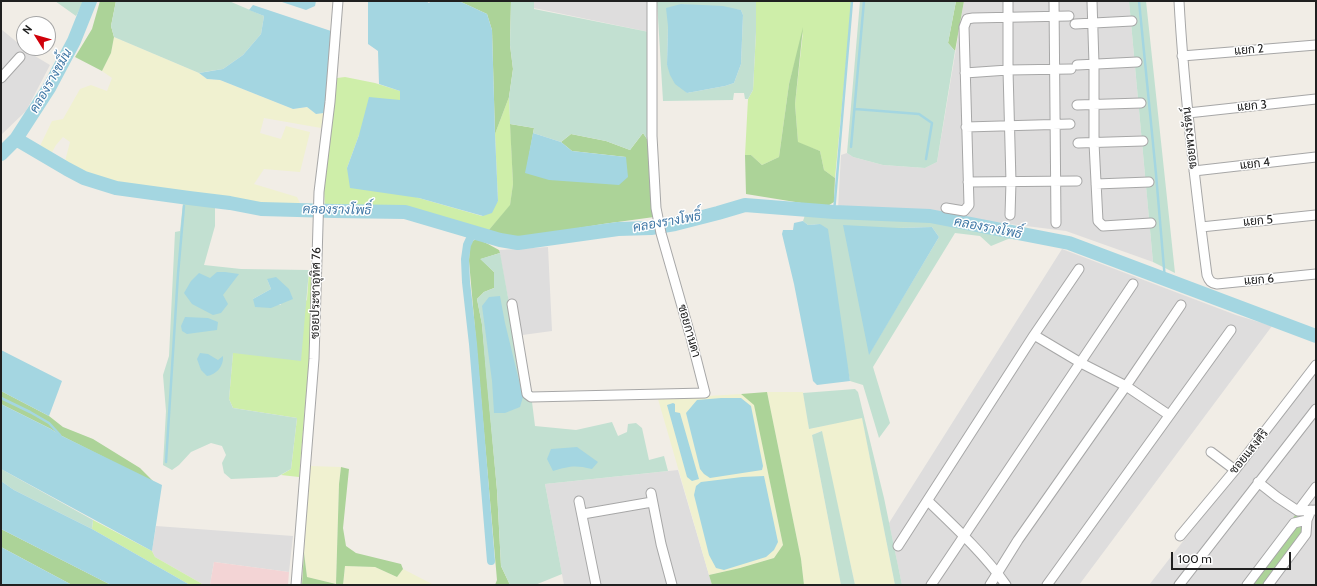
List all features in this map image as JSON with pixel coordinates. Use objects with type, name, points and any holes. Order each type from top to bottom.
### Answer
[{"type":"street","name":"ซอยประชาอุทิศ 76","points":[[296,585],[314,359],[319,192],[330,102],[338,1]]},
{"type":"street","name":"ซอยกานดา","points":[[512,304],[528,396],[706,393],[660,233],[656,208],[652,136],[652,1]]},
{"type":"street","points":[[1008,1],[1011,182],[1010,215]]},
{"type":"street","points":[[1054,1],[1056,224]]},
{"type":"street","points":[[1092,1],[1094,143],[1098,221],[1103,226],[1151,224]]},
{"type":"street","name":"ซอยพวงรัตน์","points":[[1178,1],[1194,171],[1207,275]]},
{"type":"street","points":[[946,208],[964,211],[968,205],[964,27],[967,20],[973,18],[1069,16]]},
{"type":"street","points":[[1075,24],[1132,21]]},
{"type":"street","name":"แยก 2","points":[[1182,56],[1316,45]]},
{"type":"street","points":[[1,78],[20,57]]},
{"type":"street","points":[[965,73],[1008,70],[1054,70],[1094,64],[1137,62]]},
{"type":"street","name":"แยก 3","points":[[1188,114],[1316,99]]},
{"type":"street","points":[[1077,105],[1141,103]]},
{"type":"street","points":[[966,127],[1070,124]]},
{"type":"street","points":[[1078,143],[1143,141]]},
{"type":"street","name":"แยก 4","points":[[1194,171],[1316,157]]},
{"type":"street","points":[[968,182],[1077,181]]},
{"type":"street","points":[[1096,184],[1149,182]]},
{"type":"street","name":"แยก 5","points":[[1201,227],[1316,215]]},
{"type":"street","points":[[898,546],[1034,335],[1079,269]]},
{"type":"street","name":"แยก 6","points":[[1207,275],[1209,281],[1217,284],[1316,274]]},
{"type":"street","points":[[931,585],[1133,284]]},
{"type":"street","points":[[990,585],[1018,540],[1181,305]]},
{"type":"street","points":[[1047,585],[1231,330]]},
{"type":"street","points":[[1034,335],[1081,363],[1126,386],[1170,415]]},
{"type":"street","name":"ซอยแสงศิริ","points":[[1180,536],[1235,470],[1316,365]]},
{"type":"street","points":[[1179,585],[1316,409]]},
{"type":"street","points":[[1211,452],[1235,470]]},
{"type":"street","points":[[1258,482],[1298,511],[1313,510]]},
{"type":"street","points":[[1298,511],[1316,487]]},
{"type":"street","points":[[583,514],[652,498],[660,544],[672,585]]},
{"type":"street","points":[[580,501],[596,585]]},
{"type":"street","points":[[928,501],[997,572],[1006,585]]},
{"type":"street","points":[[1268,585],[1306,534],[1306,520],[1313,510]]},
{"type":"street","points":[[1247,585],[1294,523],[1306,520]]},
{"type":"shaded area","points":[[534,1],[647,1],[649,32],[534,8]]},
{"type":"shaded area","points":[[964,1],[1129,1],[1153,262],[1066,231],[930,214],[838,209],[841,155],[847,153],[853,157],[883,165],[925,168],[937,162]]},
{"type":"shaded area","points":[[1,29],[16,41],[16,56],[35,56],[50,65],[26,111],[1,135]]},
{"type":"shaded area","points":[[548,247],[552,331],[515,336],[499,250]]},
{"type":"shaded area","points":[[1062,249],[1236,315],[1272,326],[1079,585],[902,585],[889,523]]},
{"type":"shaded area","points":[[1316,370],[1316,585],[1149,585]]},
{"type":"shaded area","points":[[678,470],[712,585],[564,585],[545,484]]},
{"type":"shaded area","points":[[156,526],[293,536],[289,572],[214,562],[210,585],[204,585],[155,557],[152,551]]},
{"type":"shaded area","points":[[214,562],[289,572],[288,585],[210,585]]},
{"type":"green space","points":[[55,1],[84,1],[76,16]]},
{"type":"green space","points":[[100,1],[116,1],[111,26],[114,37],[111,53],[102,71],[75,57],[92,29]]},
{"type":"green space","points":[[116,1],[229,1],[264,16],[261,34],[243,55],[223,69],[199,73],[114,37],[111,26]]},
{"type":"green space","points":[[459,1],[511,1],[510,45],[513,69],[509,97],[495,134],[492,30],[487,14]]},
{"type":"green space","points":[[511,1],[534,1],[534,9],[649,32],[649,142],[643,133],[630,150],[606,141],[571,134],[561,142],[533,133],[534,128],[510,124],[509,97],[513,69],[510,45]]},
{"type":"green space","points":[[657,1],[756,1],[753,90],[748,99],[745,99],[744,93],[734,93],[733,100],[663,101]],"holes":[[[681,4],[741,10],[743,15],[741,64],[734,83],[687,93],[667,65],[668,26]]]},
{"type":"green space","points":[[756,1],[852,1],[835,178],[824,170],[820,151],[798,143],[795,104],[803,32],[789,84],[779,157],[762,165],[751,155],[745,155],[748,99],[753,90]]},
{"type":"green space","points":[[860,1],[956,1],[948,43],[955,51],[937,162],[925,168],[883,165],[853,157],[847,153]]},
{"type":"green space","points":[[956,1],[964,1],[955,51],[948,43]]},
{"type":"green space","points":[[1129,1],[1146,1],[1175,273],[1153,262]]},
{"type":"green space","points":[[803,27],[795,104],[798,142],[820,151],[824,170],[835,178],[834,202],[826,207],[746,194],[745,155],[751,155],[762,165],[779,157],[789,84]]},
{"type":"green space","points":[[114,37],[199,73],[207,79],[220,80],[293,109],[307,107],[316,114],[324,113],[321,128],[264,118],[260,133],[281,139],[286,126],[310,132],[300,172],[264,169],[254,184],[297,197],[303,209],[262,208],[216,199],[115,186],[80,175],[64,165],[70,142],[63,137],[51,154],[39,148],[52,121],[63,119],[80,89],[91,85],[107,91],[112,78],[102,71],[111,53]]},
{"type":"green space","points":[[345,77],[375,83],[400,91],[400,100],[359,135],[347,168],[419,198],[482,216],[498,201],[495,134],[509,97],[513,184],[510,206],[488,231],[406,208],[325,207],[324,191],[337,78]]},
{"type":"green space","points":[[510,124],[534,128],[526,173],[626,157],[572,151],[561,142],[571,134],[606,141],[630,150],[643,133],[649,142],[654,217],[519,238],[488,231],[510,205],[513,184]]},
{"type":"green space","points":[[183,203],[215,206],[215,226],[204,265],[241,269],[309,270],[301,361],[233,353],[229,399],[233,408],[297,418],[291,469],[277,477],[231,479],[224,473],[222,463],[226,455],[222,446],[211,443],[191,452],[172,470],[163,465],[166,411],[163,375],[169,356],[175,232],[180,231]],"holes":[[[267,279],[281,305],[253,299],[271,289]]]},
{"type":"green space","points":[[805,215],[930,220],[1013,237],[991,246],[980,236],[955,233],[873,367],[890,423],[879,438],[863,385],[850,381],[820,224],[808,225],[803,221]],"holes":[[[932,227],[939,237],[869,354],[899,228]]]},
{"type":"green space","points":[[477,239],[499,250],[500,253],[481,259],[494,272],[494,288],[484,292],[477,299],[482,324],[497,490],[501,566],[510,585],[495,585],[497,580],[469,261],[470,242]]},
{"type":"green space","points":[[500,253],[515,336],[516,354],[532,402],[535,426],[576,430],[612,422],[618,436],[627,432],[628,424],[636,423],[642,428],[649,460],[664,456],[668,471],[545,484],[562,574],[535,585],[510,585],[501,566],[497,490],[482,325],[477,299],[484,292],[494,288],[494,272],[480,259]]},
{"type":"green space","points":[[309,270],[312,272],[310,349],[299,477],[281,475],[291,469],[297,418],[233,408],[229,399],[233,352],[307,300]]},
{"type":"green space","points":[[855,389],[858,392],[884,498],[902,585],[895,585],[862,418],[809,429],[803,393]]},
{"type":"green space","points":[[1,391],[49,416],[63,427],[93,439],[140,468],[155,483],[1,404]]},
{"type":"green space","points":[[767,392],[803,392],[809,429],[862,417],[895,585],[855,585],[821,431],[812,435],[841,585],[804,585],[801,559]]},
{"type":"green space","points":[[767,392],[801,559],[804,585],[712,585],[709,575],[774,558],[783,545],[754,405],[741,394]]},
{"type":"green space","points":[[741,394],[754,404],[783,545],[774,558],[709,575],[658,399]]},
{"type":"green space","points":[[822,431],[855,585],[841,585],[812,435]]},
{"type":"green space","points":[[309,466],[341,467],[339,484],[336,584],[307,577],[304,553]]},
{"type":"green space","points":[[341,467],[349,469],[343,528],[346,546],[356,553],[401,564],[403,569],[397,577],[375,567],[345,566],[343,585],[302,585],[304,553],[307,577],[336,584],[339,484]]},
{"type":"green space","points":[[1,469],[93,520],[92,529],[14,490],[1,481]]},
{"type":"green space","points":[[1296,514],[1310,526],[1266,585],[1241,585]]},
{"type":"green space","points":[[93,520],[152,551],[155,557],[204,585],[190,585],[92,529]]},
{"type":"green space","points":[[1,529],[111,585],[72,585],[1,547]]},
{"type":"green space","points":[[345,566],[375,567],[397,577],[403,569],[434,585],[343,585]]},
{"type":"water","points":[[279,1],[316,1],[315,6],[306,10]]},
{"type":"water","points":[[368,1],[426,1],[429,3],[431,1],[459,1],[487,14],[492,30],[498,201],[492,213],[483,216],[419,198],[350,188],[347,168],[359,135],[369,97],[400,100],[400,91],[379,84],[378,51],[368,44]]},
{"type":"water","points":[[681,4],[723,6],[741,10],[743,15],[741,64],[734,83],[687,93],[675,84],[667,65],[668,26],[666,8]]},
{"type":"water","points":[[253,5],[331,31],[330,68],[324,113],[316,114],[307,107],[293,109],[220,80],[207,79],[199,73],[223,69],[243,55],[261,34],[264,16],[249,10]]},
{"type":"water","points":[[533,133],[561,142],[572,151],[626,157],[628,177],[619,185],[549,180],[525,173]]},
{"type":"water","points":[[803,221],[808,225],[820,224],[828,229],[850,381],[817,385],[813,381],[794,284],[782,234],[783,230],[793,230],[794,223]]},
{"type":"water","points":[[843,225],[899,228],[932,227],[939,237],[869,355]]},
{"type":"water","points":[[217,272],[239,274],[223,295],[228,304],[221,313],[213,315],[192,304],[184,293],[191,281],[199,273],[210,278]]},
{"type":"water","points":[[276,277],[289,289],[293,299],[271,308],[255,307],[253,299],[271,289],[267,279]]},
{"type":"water","points":[[500,296],[523,397],[520,407],[505,413],[494,413],[492,381],[482,306],[489,297]]},
{"type":"water","points":[[185,317],[208,318],[218,322],[217,330],[187,334],[182,331],[181,326]]},
{"type":"water","points":[[1,350],[62,381],[49,416],[1,391]]},
{"type":"water","points":[[200,353],[208,354],[218,360],[223,356],[221,366],[216,372],[207,376],[201,370],[197,359]]},
{"type":"water","points":[[741,398],[751,406],[763,466],[762,470],[710,478],[700,469],[686,413],[697,400]]},
{"type":"water","points":[[673,403],[675,404],[675,412],[680,413],[699,479],[692,481],[687,477],[667,405]]},
{"type":"water","points":[[1,404],[162,485],[152,551],[1,469]]},
{"type":"water","points":[[577,447],[598,462],[592,469],[572,467],[553,471],[547,459],[551,449]]},
{"type":"water","points":[[764,476],[778,542],[774,550],[766,557],[724,570],[716,568],[709,555],[694,495],[696,486],[701,482]]},
{"type":"water","points":[[1,481],[14,490],[92,529],[190,585],[111,585],[1,529]]},
{"type":"water","points":[[1,547],[72,585],[1,585]]},
{"type":"waterway","name":"คลองรางขมิ้น","points":[[1,154],[16,139],[49,88],[74,41],[90,1]]},
{"type":"waterway","points":[[834,212],[852,1]]},
{"type":"waterway","points":[[851,147],[864,1]]},
{"type":"waterway","points":[[1139,1],[1165,280]]},
{"type":"waterway","points":[[855,109],[919,114],[932,123],[926,159]]},
{"type":"waterway","name":"คลองรางโพธิ์","points":[[16,139],[84,178],[116,188],[230,203],[261,209],[405,212],[500,240],[518,243],[618,229],[651,228],[675,224],[745,205],[834,212],[930,216],[1069,243],[1316,336]]},
{"type":"waterway","points":[[166,462],[178,274],[184,206]]},
{"type":"waterway","points":[[473,232],[467,245],[465,259],[466,282],[473,344],[491,561]]},
{"type":"waterway","points":[[1,398],[49,423],[60,435]]}]
